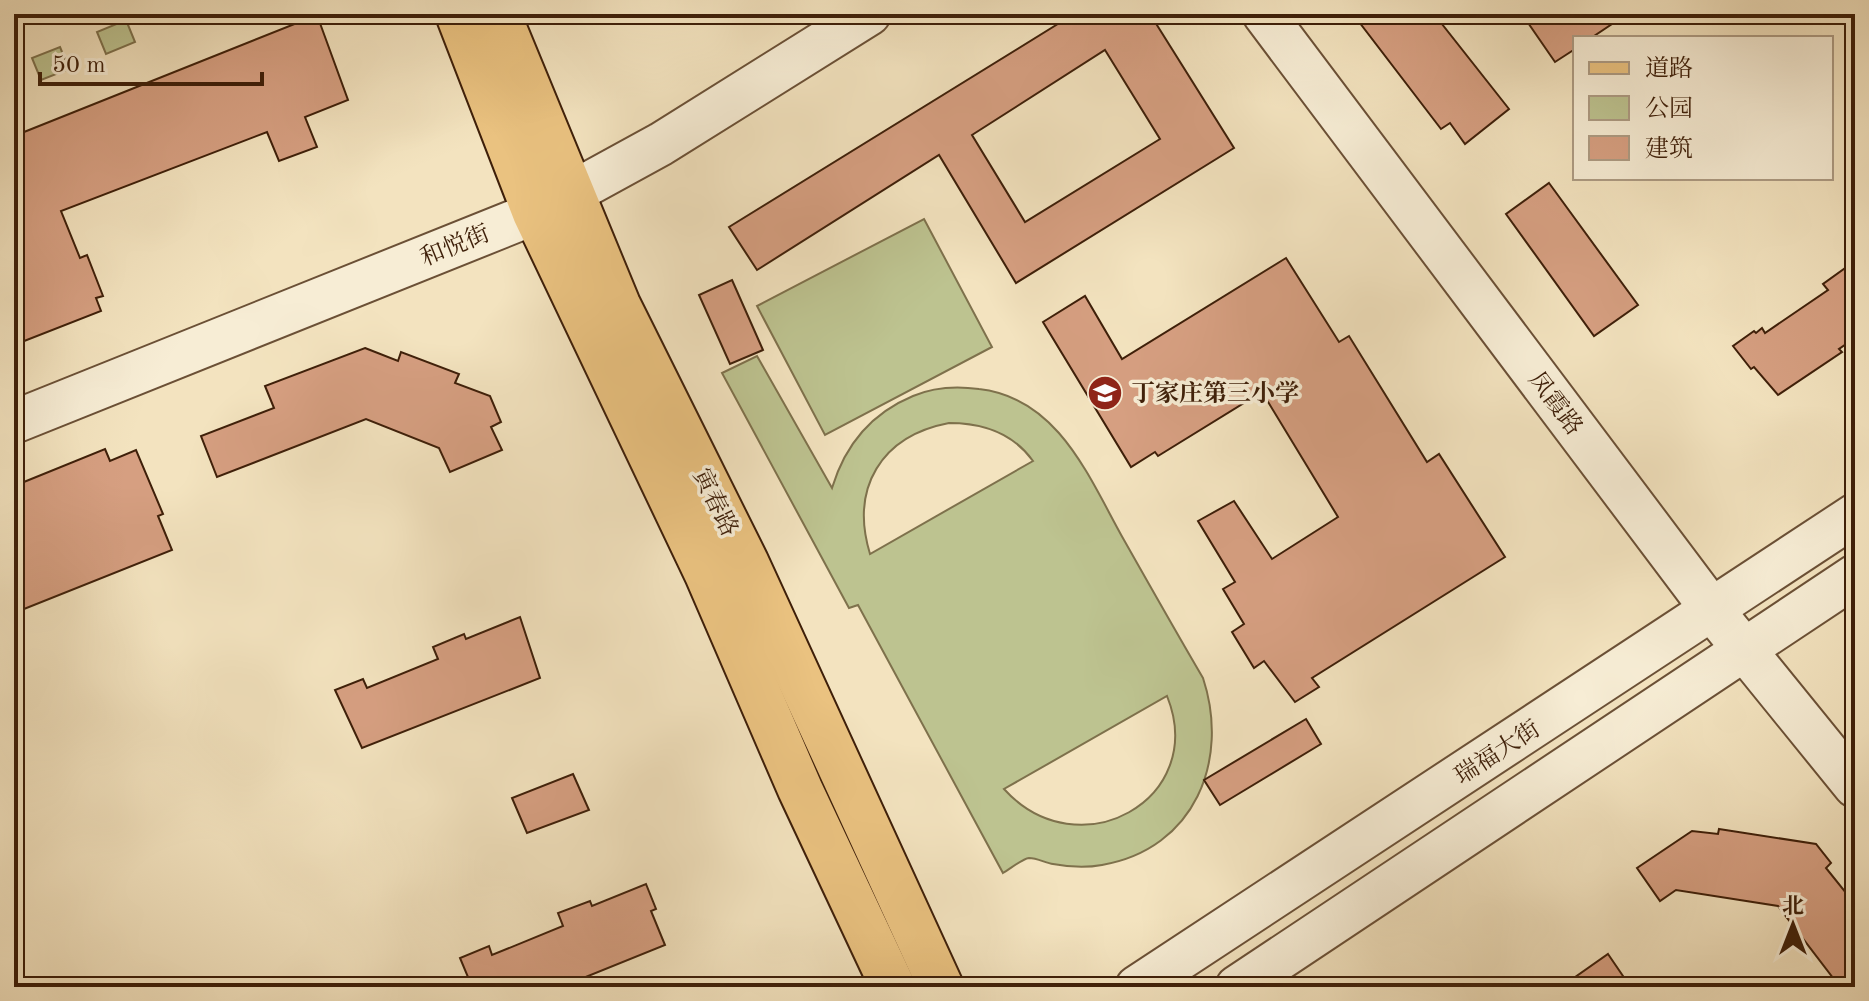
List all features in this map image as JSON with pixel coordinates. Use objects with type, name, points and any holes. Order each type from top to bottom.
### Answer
[{"type":"main road","name":"寅春路","points":[[458,14],[554,202],[707,574],[800,789],[893,987]]},
{"type":"main road","name":"寅春路","points":[[498,14],[554,202],[618,305],[746,562],[941,987]]},
{"type":"street","name":"和悦街","points":[[14,422],[554,202],[661,144],[869,14]]},
{"type":"street","name":"凤霞路","points":[[1264,14],[1713,611],[1855,786]]},
{"type":"street","name":"瑞福大街","points":[[1137,987],[1855,515]]},
{"type":"street","points":[[1237,987],[1855,576]]},
{"type":"green space","points":[[126,20],[135,42],[106,54],[97,32]]},
{"type":"green space","points":[[60,47],[69,69],[41,80],[32,58]]},
{"type":"green space","points":[[924,219],[992,347],[825,435],[757,306]]},
{"type":"green space","points":[[757,356],[832,488],[844,458],[862,432],[898,403],[921,393],[937,389],[979,389],[1007,396],[1051,424],[1084,467],[1203,678],[1210,709],[1212,740],[1207,769],[1198,796],[1182,820],[1161,841],[1134,856],[1102,865],[1059,865],[1029,858],[1003,873],[858,605],[849,608],[722,373]],"holes":[[[949,423],[973,425],[996,432],[1016,443],[1033,461],[870,554],[864,508],[876,469],[905,440]],[[1167,696],[1175,733],[1170,766],[1153,793],[1129,812],[1099,823],[1067,824],[1034,813],[1004,789]]]},
{"type":"building","points":[[1074,14],[1150,14],[1234,148],[1016,283],[939,155],[757,270],[729,227]],"holes":[[[1105,50],[1160,139],[1025,222],[972,135]]]},
{"type":"building","points":[[1353,14],[1434,14],[1509,109],[1465,144],[1450,123],[1441,129]]},
{"type":"building","points":[[1522,14],[1627,14],[1594,36],[1573,36],[1573,50],[1555,62]]},
{"type":"building","points":[[317,15],[348,100],[305,117],[317,147],[279,161],[267,132],[61,211],[80,258],[87,255],[103,296],[96,298],[101,311],[14,345],[14,136]]},
{"type":"building","points":[[1549,183],[1638,305],[1594,336],[1506,214]]},
{"type":"building","points":[[1286,258],[1339,342],[1349,336],[1427,462],[1439,454],[1505,557],[1312,678],[1319,687],[1295,702],[1264,661],[1254,668],[1232,632],[1244,624],[1223,589],[1235,582],[1198,521],[1234,501],[1272,559],[1338,517],[1262,392],[1158,456],[1155,452],[1131,467],[1043,322],[1085,296],[1122,359]]},
{"type":"building","points":[[1855,261],[1855,338],[1839,349],[1842,352],[1778,395],[1733,346],[1754,331],[1756,333],[1762,328],[1765,333],[1828,290],[1823,284]]},
{"type":"building","points":[[732,280],[763,350],[730,364],[699,295]]},
{"type":"building","points":[[365,348],[398,361],[401,352],[459,374],[455,383],[490,396],[501,422],[491,427],[502,450],[450,472],[439,448],[366,419],[217,477],[201,436],[274,408],[265,386]]},
{"type":"building","points":[[105,449],[110,461],[136,450],[163,514],[158,516],[172,550],[14,613],[14,486]]},
{"type":"building","points":[[520,617],[540,678],[362,748],[335,690],[363,679],[367,688],[438,659],[433,647],[464,634],[466,639]]},
{"type":"building","points":[[1306,719],[1321,744],[1220,805],[1204,780]]},
{"type":"building","points":[[573,774],[589,810],[527,833],[512,798]]},
{"type":"building","points":[[1719,829],[1816,844],[1831,863],[1826,868],[1855,904],[1855,987],[1840,987],[1778,906],[1676,890],[1660,901],[1637,868],[1692,831],[1718,834]]},
{"type":"building","points":[[646,884],[656,909],[651,911],[665,945],[561,987],[476,987],[474,980],[470,982],[460,958],[489,946],[492,955],[563,926],[558,913],[590,901],[592,906]]},
{"type":"building","points":[[1608,954],[1625,979],[1613,987],[1561,987]]},
{"type":"place","name":"丁家庄第三小学","points":[[1105,393]]}]
